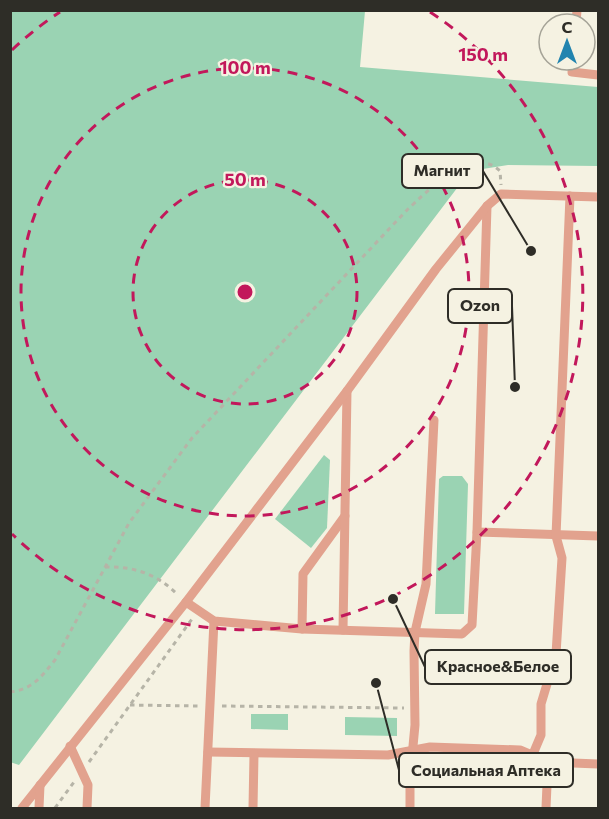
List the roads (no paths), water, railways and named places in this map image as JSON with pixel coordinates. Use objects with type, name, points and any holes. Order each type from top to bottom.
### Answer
[{"type":"lane","points":[[572,72],[598,75]]},
{"type":"lane","points":[[22,808],[186,602],[347,391],[436,268],[487,206],[501,194],[598,197]]},
{"type":"lane","points":[[533,754],[541,735],[541,704],[556,654],[562,558],[556,536],[570,196]]},
{"type":"lane","points":[[186,602],[214,621],[302,629],[462,634],[472,625],[487,206]]},
{"type":"lane","points":[[343,630],[347,391]]},
{"type":"lane","points":[[410,808],[415,748],[414,651],[426,584],[434,420]]},
{"type":"lane","points":[[302,629],[303,574],[345,516]]},
{"type":"lane","points":[[477,532],[598,536]]},
{"type":"lane","points":[[205,808],[214,621]]},
{"type":"lane","points":[[70,746],[88,785],[87,808]]},
{"type":"lane","points":[[208,752],[388,755],[415,748],[430,747],[520,750],[548,762],[598,764]]},
{"type":"lane","points":[[253,808],[254,754]]},
{"type":"lane","points":[[546,808],[548,762]]},
{"type":"lane","points":[[39,808],[40,786]]},
{"type":"place","name":"Магнит","points":[[531,251]]},
{"type":"place","name":"Ozon","points":[[515,387]]},
{"type":"place","name":"Красное&Белое","points":[[393,599]]},
{"type":"place","name":"Социальная Аптека","points":[[376,683]]}]
